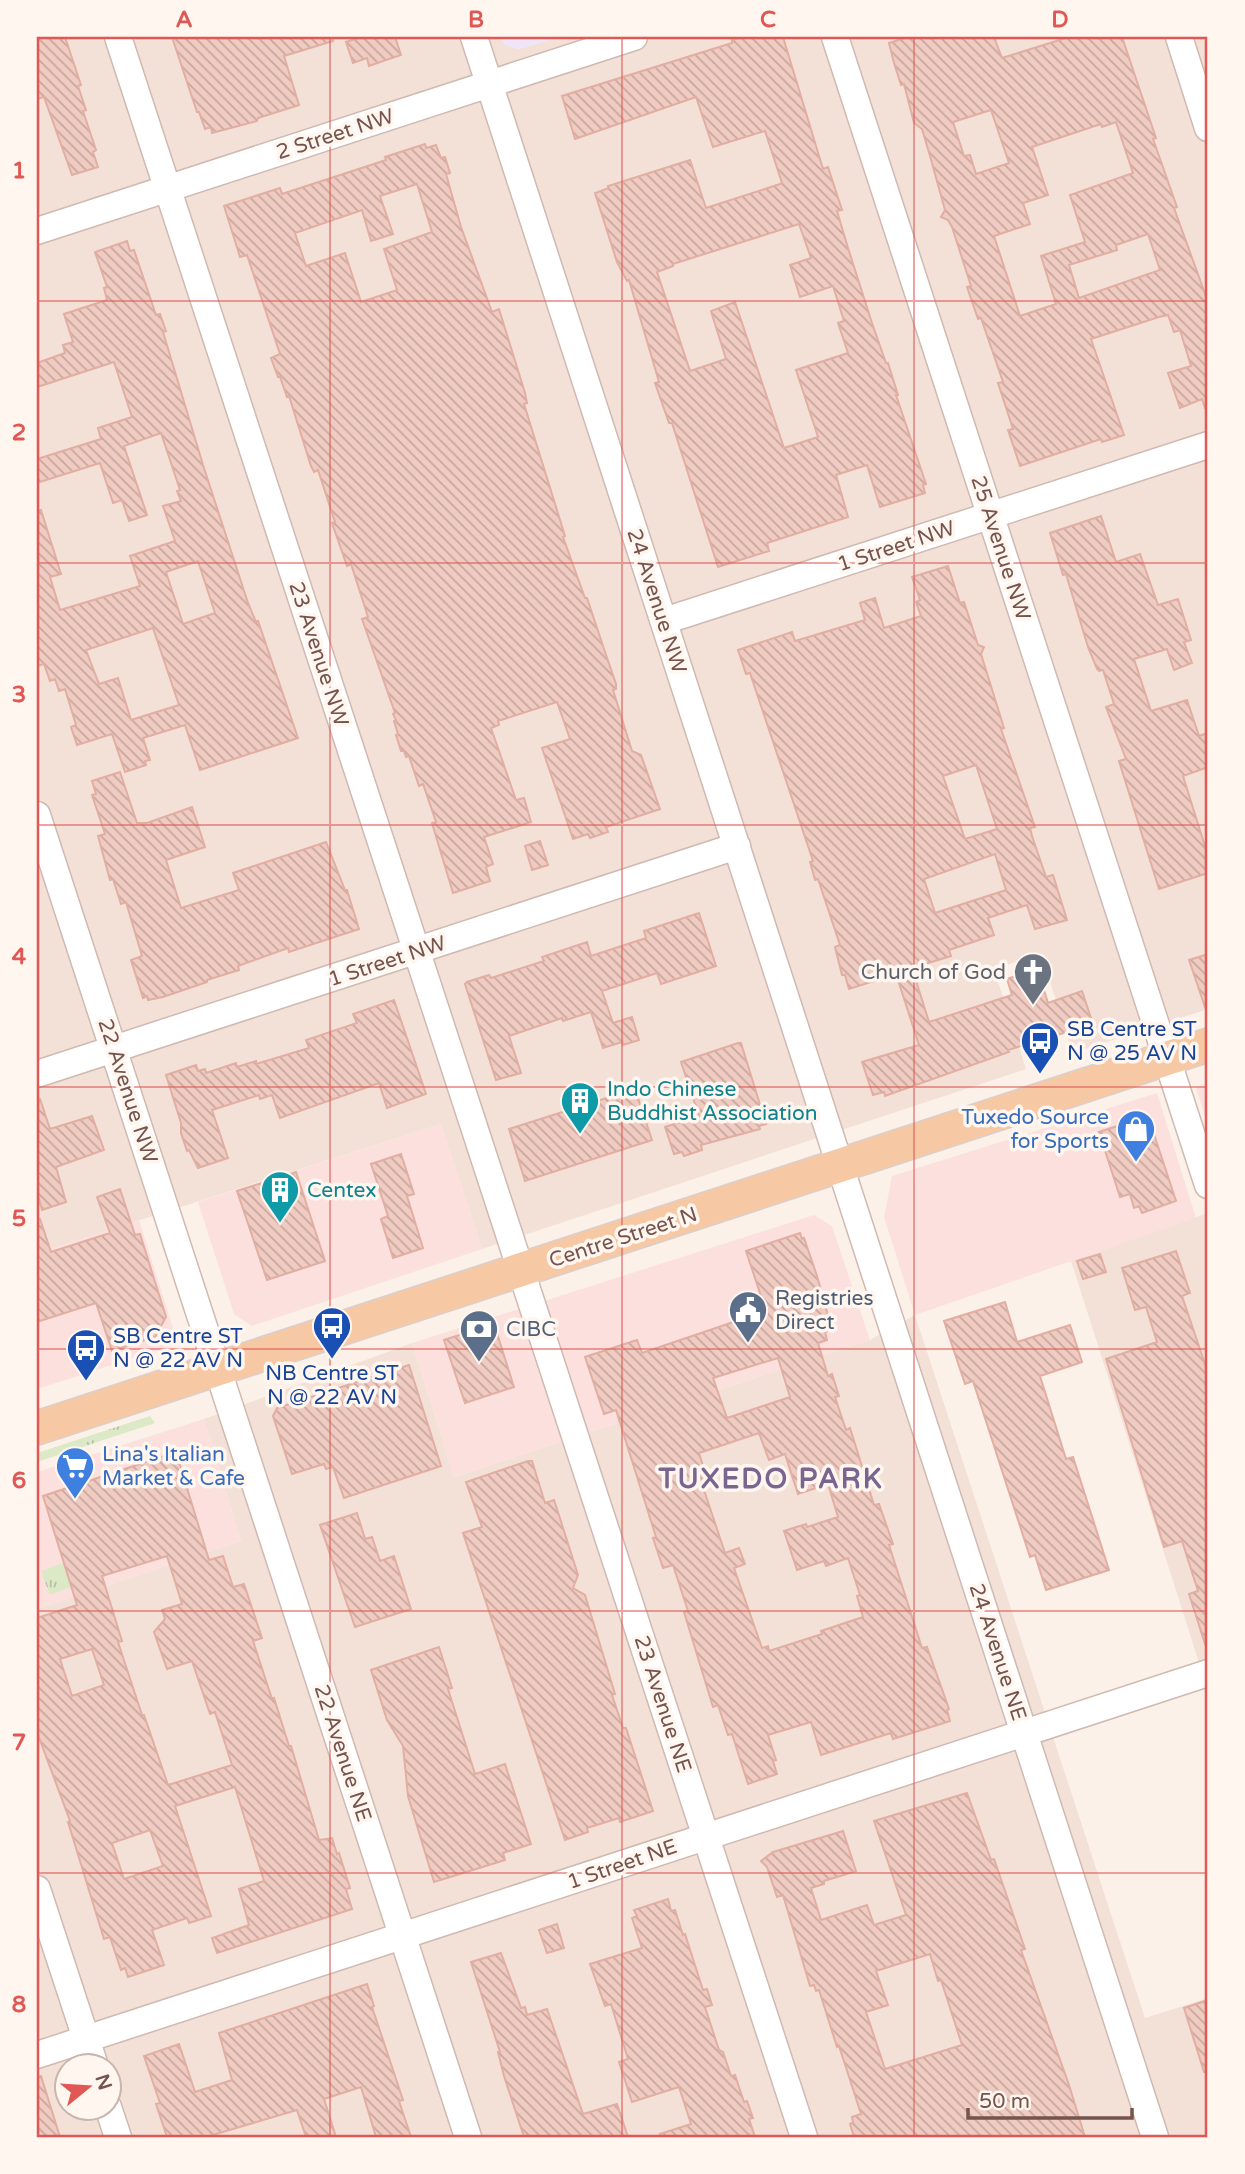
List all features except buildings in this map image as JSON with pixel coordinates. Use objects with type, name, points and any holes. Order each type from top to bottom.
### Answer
[{"type":"main road","name":"Centre Street N","points":[[37,1428],[1208,1045]]},
{"type":"street","name":"23 Avenue NW","points":[[118,37],[521,1271]]},
{"type":"street","name":"24 Avenue NW","points":[[474,37],[841,1166]]},
{"type":"street","name":"2 Street NW","points":[[37,232],[634,37]]},
{"type":"street","name":"25 Avenue NW","points":[[835,37],[1208,1185]]},
{"type":"street","points":[[1179,37],[1208,128]]},
{"type":"street","name":"1 Street NW","points":[[664,621],[1208,445]]},
{"type":"street","name":"22 Avenue NW","points":[[37,815],[218,1368]]},
{"type":"street","name":"1 Street NW","points":[[37,1074],[737,846]]},
{"type":"street","name":"24 Avenue NE","points":[[841,1166],[1155,2137]]},
{"type":"street","name":"23 Avenue NE","points":[[521,1271],[804,2137]]},
{"type":"street","name":"22 Avenue NE","points":[[218,1368],[468,2137]]},
{"type":"street","name":"1 Street NE","points":[[37,2055],[1208,1673]]},
{"type":"street","points":[[37,1889],[90,2052]]},
{"type":"shaded area","points":[[37,37],[498,37],[518,49],[561,37],[1208,37],[1208,1009],[1073,1053],[1041,954],[994,969],[1026,1069],[482,1249],[441,1124],[37,1253]]},
{"type":"shaded area","points":[[498,37],[561,37],[518,49],[505,45]]},
{"type":"shaded area","points":[[1208,1084],[1208,1126],[1196,1088]]},
{"type":"shaded area","points":[[1157,1093],[1196,1218],[915,1315],[884,1217],[892,1176]]},
{"type":"shaded area","points":[[441,1124],[482,1249],[252,1326],[234,1314],[198,1202]]},
{"type":"shaded area","points":[[1208,1213],[1208,1691],[1071,1261]]},
{"type":"shaded area","points":[[814,1215],[832,1226],[870,1340],[454,1477],[412,1343]]},
{"type":"shaded area","points":[[139,1220],[178,1344],[37,1389],[37,1253]]},
{"type":"shaded area","points":[[915,1315],[1145,2018],[1208,1998],[1208,2137],[37,2137],[37,1609],[241,1541],[204,1419],[412,1343],[454,1477],[870,1340]]},
{"type":"shaded area","points":[[204,1419],[241,1541],[37,1609],[37,1472]]},
{"type":"green space","points":[[150,1416],[155,1423],[37,1462],[37,1453]]},
{"type":"green space","points":[[63,1563],[71,1587],[50,1595],[41,1571]]},
{"type":"place","name":"Church of God","points":[[1033,1006]]},
{"type":"place","name":"SB Centre ST N @ 25 AV N","points":[[1040,1075]]},
{"type":"place","name":"Indo Chinese Buddhist Association","points":[[580,1135]]},
{"type":"place","name":"Tuxedo Source for Sports","points":[[1136,1163]]},
{"type":"place","name":"Centex","points":[[280,1224]]},
{"type":"place","name":"Registries Direct","points":[[748,1344]]},
{"type":"place","name":"NB Centre ST N @ 22 AV N","points":[[332,1360]]},
{"type":"place","name":"CIBC","points":[[479,1363]]},
{"type":"place","name":"SB Centre ST N @ 22 AV N","points":[[86,1382]]},
{"type":"place","name":"Lina's Italian Market & Cafe","points":[[75,1500]]},
{"type":"district","name":"TUXEDO PARK","points":[[771,1478]]}]
